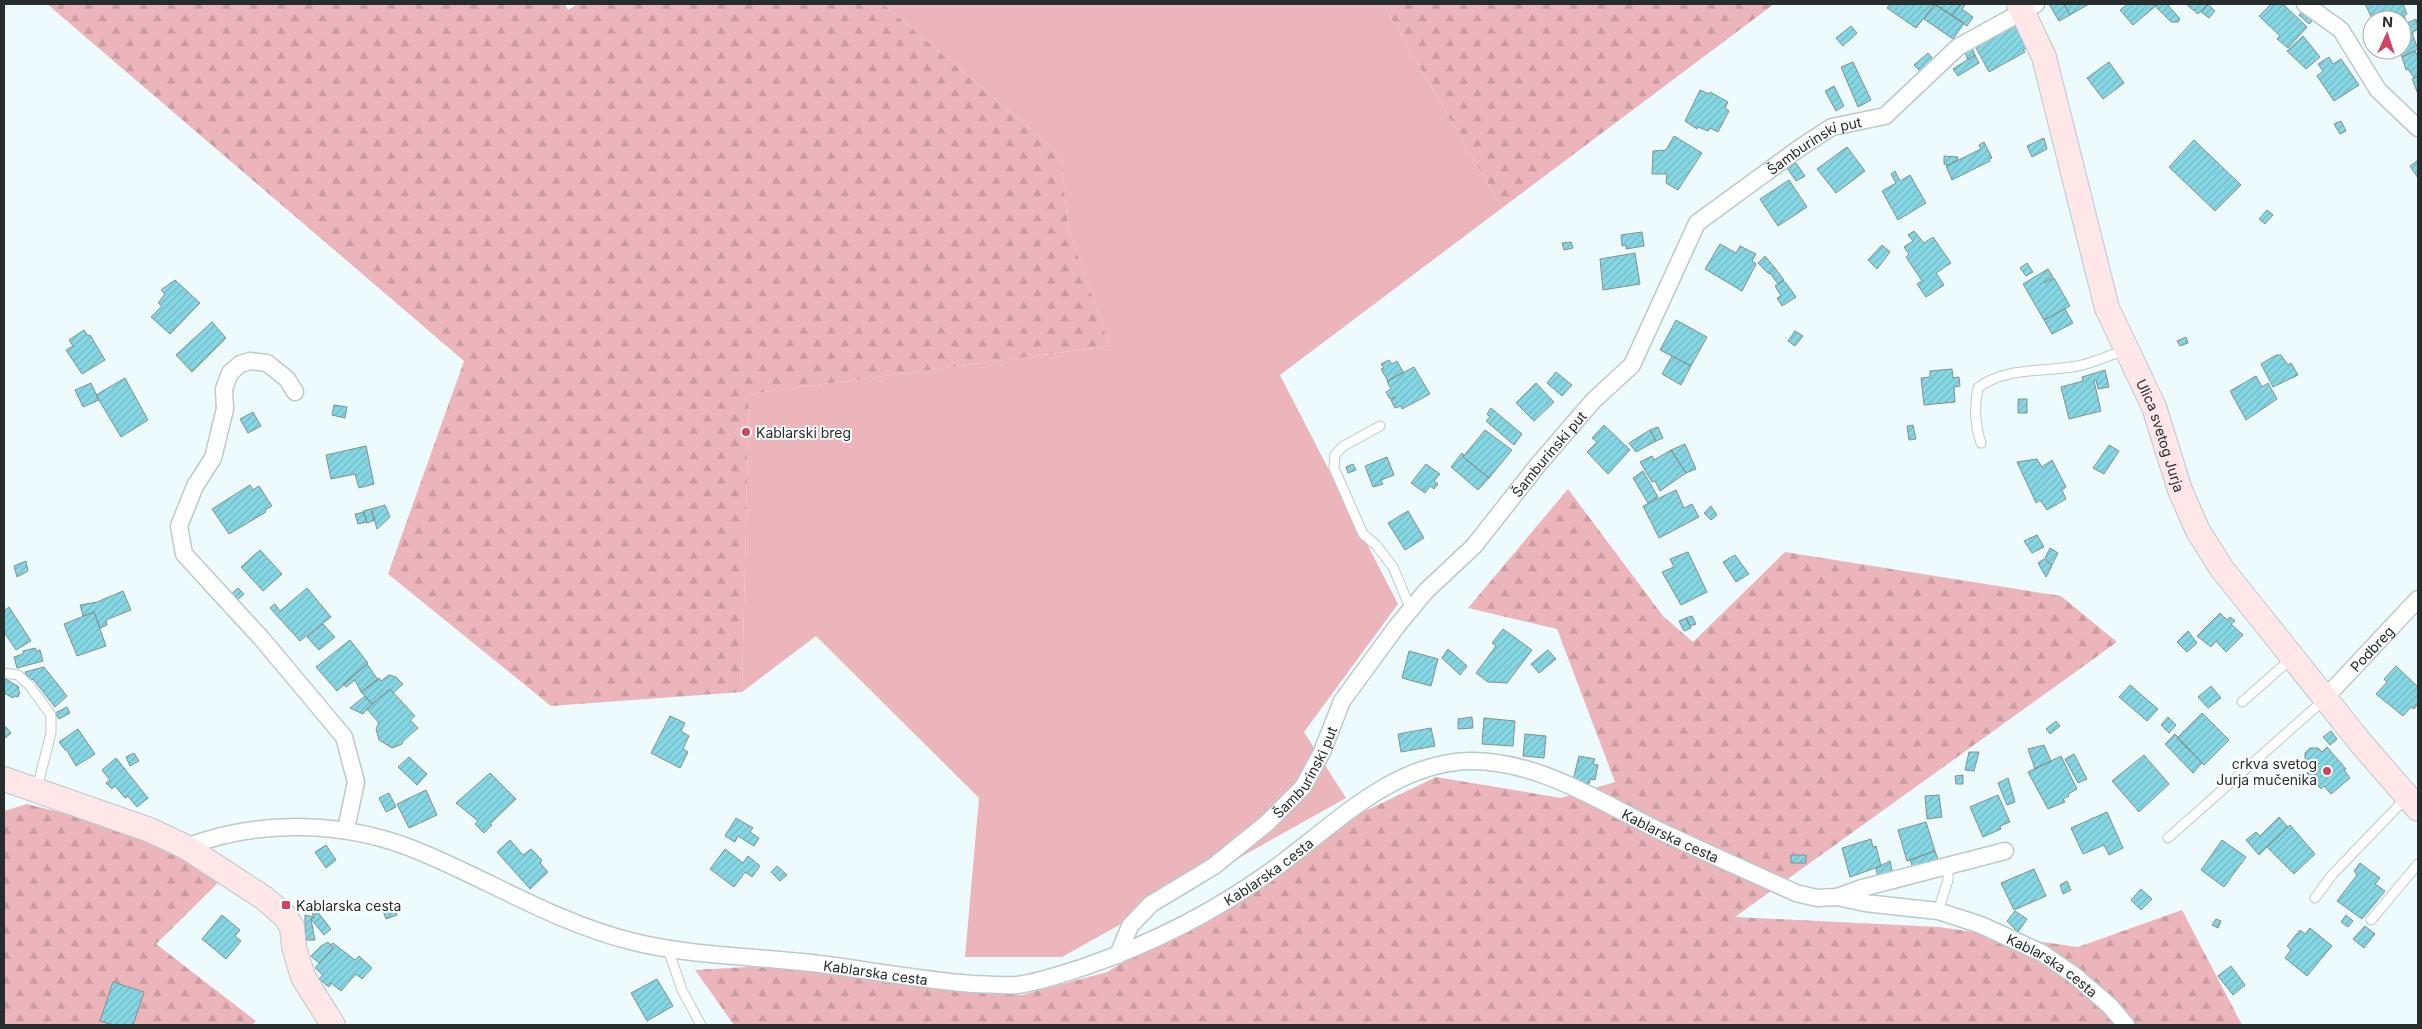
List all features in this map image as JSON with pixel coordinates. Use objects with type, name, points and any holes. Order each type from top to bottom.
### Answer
[{"type":"main road","name":"Ulica svetog Jurja","points":[[2026,6],[2044,57],[2107,308],[2125,350],[2154,407],[2180,490],[2198,531],[2222,569],[2292,658],[2413,803]]},
{"type":"main road","points":[[4,778],[36,791],[150,830],[186,847],[264,898],[284,915],[292,928],[294,947],[303,977],[333,1025]]},
{"type":"street","points":[[2306,4],[2341,30],[2378,90],[2418,128]]},
{"type":"street","name":"Šamburinski put","points":[[1118,955],[1130,926],[1151,904],[1214,866],[1267,823],[1303,786],[1322,752],[1342,701],[1411,610],[1426,591],[1474,546],[1537,466],[1593,401],[1632,365],[1697,223],[1800,147],[1832,127],[1885,116],[1958,47],[2026,6]]},
{"type":"street","points":[[295,392],[287,379],[267,363],[250,361],[240,364],[230,373],[224,389],[225,409],[213,458],[195,486],[179,526],[184,554],[262,639],[344,738],[356,782],[346,829]]},
{"type":"street","name":"Podbreg","points":[[2325,698],[2418,599]]},
{"type":"street","name":"Kablarska cesta","points":[[186,847],[230,833],[279,828],[346,829],[378,837],[422,852],[583,927],[668,949],[805,962],[970,984],[1015,985],[1054,977],[1118,955],[1192,921],[1278,866],[1349,811],[1393,782],[1425,769],[1469,761],[1504,765],[1541,774],[1585,792],[1659,831],[1796,893],[1817,898],[1837,897],[1865,903],[1938,911],[1981,925],[2042,953],[2074,975],[2110,1006],[2126,1025]]},
{"type":"street","name":"Kablarska cesta","points":[[1837,897],[1862,888],[2005,851]]},
{"type":"lane","points":[[1981,443],[1976,428],[1976,401],[1978,388],[1988,380],[2034,370],[2079,366],[2125,350]]},
{"type":"lane","points":[[1380,426],[1342,447],[1335,455],[1334,468],[1363,534],[1376,545],[1394,567],[1411,610]]},
{"type":"lane","points":[[2242,702],[2292,658]]},
{"type":"lane","points":[[4,672],[18,675],[29,685],[51,715],[51,732],[36,791]]},
{"type":"lane","points":[[2168,838],[2325,698]]},
{"type":"lane","points":[[2315,898],[2332,875],[2413,803]]},
{"type":"lane","points":[[2371,920],[2418,864]]},
{"type":"lane","points":[[1938,911],[1948,880],[1948,866]]},
{"type":"lane","points":[[668,949],[682,990],[701,1025]]},
{"type":"green space","points":[[47,4],[565,4],[568,10],[577,4],[883,4],[1061,155],[1068,228],[1110,346],[749,394],[742,692],[551,706],[388,574],[464,361]]},
{"type":"green space","points":[[883,4],[1383,4],[1502,208],[1280,375],[1398,604],[1304,732],[1346,798],[1062,957],[965,957],[979,798],[816,636],[742,692],[749,394],[1110,346],[1068,228],[1061,155]]},
{"type":"green space","points":[[1383,4],[1774,4],[1502,208]]},
{"type":"green space","points":[[1568,489],[1663,616],[1693,642],[1785,552],[2061,596],[2117,642],[1735,917],[1939,927],[2078,947],[2182,910],[2242,1025],[734,1025],[695,970],[782,965],[1022,995],[1107,972],[1357,815],[1436,777],[1561,798],[1615,782],[1557,629],[1468,608]]},
{"type":"green space","points":[[27,804],[104,823],[223,878],[156,944],[256,1021],[252,1025],[4,1025],[4,811]]},
{"type":"building","points":[[1890,4],[1935,4],[1916,28],[1887,8]]},
{"type":"building","points":[[1934,4],[1961,4],[1952,16]]},
{"type":"building","points":[[1935,4],[1964,23],[1953,39],[1924,19]]},
{"type":"building","points":[[1961,4],[1965,5],[1962,9],[1973,17],[1967,26],[1952,16]]},
{"type":"building","points":[[2049,4],[2064,4],[2070,15],[2059,21]]},
{"type":"building","points":[[2064,4],[2089,4],[2070,15]]},
{"type":"building","points":[[2128,4],[2158,4],[2133,25],[2120,10]]},
{"type":"building","points":[[2167,4],[2180,19],[2178,22],[2171,22],[2155,6]]},
{"type":"building","points":[[2186,4],[2209,4],[2198,14]]},
{"type":"building","points":[[2208,4],[2215,11],[2209,18],[2201,12]]},
{"type":"building","points":[[2271,4],[2283,4],[2307,27],[2288,48],[2277,39],[2280,36],[2259,16]]},
{"type":"building","points":[[2365,4],[2403,4],[2405,10],[2368,10]]},
{"type":"building","points":[[2305,8],[2316,17],[2309,24],[2299,15]]},
{"type":"building","points":[[2416,19],[2418,29],[2412,33],[2412,21]]},
{"type":"building","points":[[1851,26],[1857,33],[1843,46],[1836,38]]},
{"type":"building","points":[[2013,26],[2017,27],[2027,48],[2023,50],[2025,52],[1989,72],[1975,46]]},
{"type":"building","points":[[2412,33],[2418,49],[2412,52]]},
{"type":"building","points":[[2303,36],[2320,57],[2306,69],[2287,51]]},
{"type":"building","points":[[1971,46],[1975,55],[1968,60],[1964,50]]},
{"type":"building","points":[[2415,51],[2418,57],[2418,76],[2414,78],[2408,69],[2406,70],[2403,60],[2412,60],[2412,52]]},
{"type":"building","points":[[1928,53],[1934,60],[1921,72],[1914,65]]},
{"type":"building","points":[[1975,55],[1979,63],[1958,76],[1953,69]]},
{"type":"building","points":[[2329,57],[2333,64],[2341,59],[2359,85],[2334,101],[2317,76],[2323,71],[2318,64]]},
{"type":"building","points":[[1853,62],[1871,100],[1858,107],[1841,67]]},
{"type":"building","points":[[2109,62],[2124,83],[2103,99],[2087,78]]},
{"type":"building","points":[[2418,76],[2418,94],[2412,79]]},
{"type":"building","points":[[1834,86],[1844,106],[1836,111],[1825,91]]},
{"type":"building","points":[[1700,90],[1709,94],[1710,92],[1728,102],[1725,108],[1729,111],[1718,132],[1710,128],[1708,131],[1698,127],[1697,129],[1685,121]]},
{"type":"building","points":[[2341,121],[2346,131],[2340,134],[2334,124]]},
{"type":"building","points":[[1674,136],[1702,153],[1678,190],[1666,183],[1667,174],[1652,174],[1653,151],[1666,150]]},
{"type":"building","points":[[2044,138],[2047,149],[2032,157],[2027,146]]},
{"type":"building","points":[[2194,140],[2241,185],[2215,211],[2169,167]]},
{"type":"building","points":[[1984,142],[1992,158],[1989,159],[1990,161],[1952,180],[1946,166],[1981,149],[1979,145]]},
{"type":"building","points":[[1847,147],[1865,171],[1836,193],[1817,169]]},
{"type":"building","points":[[1944,156],[1958,157],[1957,161],[1949,165],[1944,164]]},
{"type":"building","points":[[2418,160],[2418,178],[2410,166]]},
{"type":"building","points":[[1796,163],[1805,176],[1796,181],[1787,168]]},
{"type":"building","points":[[1895,171],[1900,181],[1910,175],[1926,203],[1898,220],[1882,191],[1896,183],[1891,174]]},
{"type":"building","points":[[1789,180],[1807,207],[1778,226],[1760,199]]},
{"type":"building","points":[[2267,210],[2273,215],[2265,224],[2259,219]]},
{"type":"building","points":[[1914,231],[1924,243],[1933,237],[1951,263],[1936,273],[1944,285],[1926,297],[1917,284],[1922,281],[1906,257],[1909,254],[1904,247],[1913,241],[1908,235]]},
{"type":"building","points":[[1642,232],[1644,246],[1626,249],[1626,245],[1622,246],[1621,235]]},
{"type":"building","points":[[1571,242],[1573,248],[1564,250],[1562,243]]},
{"type":"building","points":[[1720,244],[1736,253],[1740,246],[1756,254],[1752,261],[1756,264],[1742,291],[1705,269]]},
{"type":"building","points":[[1882,245],[1890,252],[1877,269],[1868,260]]},
{"type":"building","points":[[1635,253],[1640,284],[1603,290],[1600,259]]},
{"type":"building","points":[[1765,256],[1775,268],[1769,274],[1758,263]]},
{"type":"building","points":[[2027,263],[2033,272],[2026,276],[2020,268]]},
{"type":"building","points":[[1775,268],[1784,280],[1778,284],[1770,273]]},
{"type":"building","points":[[2048,269],[2053,277],[2044,282],[2054,278],[2070,306],[2044,320],[2023,284]]},
{"type":"building","points":[[175,280],[200,303],[170,334],[151,317],[162,306],[158,303],[165,294],[161,290]]},
{"type":"building","points":[[1783,281],[1796,297],[1782,306],[1777,298],[1781,296],[1775,286]]},
{"type":"building","points":[[2065,309],[2073,323],[2052,334],[2044,320]]},
{"type":"building","points":[[1676,320],[1707,337],[1691,366],[1660,350]]},
{"type":"building","points":[[212,322],[226,338],[192,372],[176,355]]},
{"type":"building","points":[[84,330],[88,336],[90,335],[105,360],[82,374],[66,350],[73,346],[69,340]]},
{"type":"building","points":[[1795,331],[1803,336],[1795,346],[1788,341]]},
{"type":"building","points":[[2186,337],[2188,343],[2180,346],[2177,341]]},
{"type":"building","points":[[2276,355],[2281,355],[2288,365],[2291,363],[2298,375],[2273,387],[2261,364]]},
{"type":"building","points":[[1672,356],[1691,366],[1681,385],[1662,374]]},
{"type":"building","points":[[1389,360],[1392,364],[1397,361],[1403,372],[1388,381],[1381,369],[1384,368],[1381,364]]},
{"type":"building","points":[[1414,367],[1430,394],[1402,409],[1401,406],[1395,408],[1391,400],[1396,397],[1390,399],[1386,392],[1391,389],[1387,381]]},
{"type":"building","points":[[1952,369],[1953,378],[1959,377],[1960,386],[1954,387],[1955,402],[1924,405],[1921,378],[1930,377],[1930,371]]},
{"type":"building","points":[[2105,370],[2109,387],[2098,389],[2096,380],[2094,381],[2101,411],[2069,419],[2061,387],[2083,381],[2082,377]]},
{"type":"building","points":[[1556,372],[1572,385],[1562,396],[1547,383]]},
{"type":"building","points":[[2256,376],[2262,387],[2268,383],[2277,399],[2246,420],[2230,391]]},
{"type":"building","points":[[125,378],[148,420],[121,437],[96,395]]},
{"type":"building","points":[[91,383],[99,400],[83,407],[75,390]]},
{"type":"building","points":[[1536,383],[1554,402],[1534,421],[1516,403]]},
{"type":"building","points":[[2018,399],[2027,399],[2027,413],[2018,413]]},
{"type":"building","points":[[334,405],[347,407],[345,418],[332,415]]},
{"type":"building","points":[[1491,408],[1522,434],[1514,445],[1486,421],[1490,417],[1487,414]]},
{"type":"building","points":[[253,412],[261,426],[248,433],[240,419]]},
{"type":"building","points":[[1604,425],[1630,450],[1608,474],[1587,452],[1597,442],[1592,438]]},
{"type":"building","points":[[1913,425],[1916,439],[1909,440],[1907,426]]},
{"type":"building","points":[[1658,427],[1663,438],[1656,441],[1650,430]]},
{"type":"building","points":[[1485,430],[1512,450],[1489,478],[1463,457]]},
{"type":"building","points":[[1650,430],[1656,441],[1636,452],[1629,443]]},
{"type":"building","points":[[1685,444],[1696,469],[1686,473],[1671,450]]},
{"type":"building","points":[[2109,445],[2119,451],[2104,474],[2093,468]]},
{"type":"building","points":[[366,446],[374,484],[359,488],[355,474],[331,479],[326,455]]},
{"type":"building","points":[[1671,450],[1686,473],[1660,491],[1655,481],[1652,482],[1640,462],[1652,456],[1654,460]]},
{"type":"building","points":[[1462,453],[1463,457],[1489,478],[1478,490],[1451,467]]},
{"type":"building","points":[[1387,457],[1394,475],[1381,480],[1383,484],[1373,487],[1365,466]]},
{"type":"building","points":[[2037,459],[2042,467],[2052,460],[2066,487],[2062,490],[2066,499],[2047,510],[2040,500],[2036,503],[2017,462]]},
{"type":"building","points":[[1353,464],[1356,470],[1348,473],[1346,467]]},
{"type":"building","points":[[1426,464],[1440,474],[1434,481],[1438,484],[1434,489],[1430,486],[1425,493],[1411,483]]},
{"type":"building","points":[[1643,471],[1658,497],[1648,503],[1633,478]]},
{"type":"building","points":[[250,485],[253,490],[259,486],[272,506],[265,510],[266,512],[229,534],[212,509]]},
{"type":"building","points":[[1676,490],[1684,508],[1692,504],[1699,517],[1659,538],[1643,506]]},
{"type":"building","points":[[385,505],[390,517],[377,529],[371,509]]},
{"type":"building","points":[[1711,506],[1717,515],[1711,520],[1704,513]]},
{"type":"building","points":[[371,509],[375,520],[367,523],[363,511]]},
{"type":"building","points":[[1408,511],[1424,538],[1405,550],[1388,523]]},
{"type":"building","points":[[364,512],[367,522],[358,524],[355,514]]},
{"type":"building","points":[[2037,535],[2044,547],[2032,553],[2024,541]]},
{"type":"building","points":[[2050,548],[2058,553],[2052,565],[2045,558]]},
{"type":"building","points":[[260,550],[282,574],[263,591],[241,567]]},
{"type":"building","points":[[1688,552],[1707,592],[1681,605],[1662,572],[1674,567],[1670,559]]},
{"type":"building","points":[[1735,555],[1749,574],[1736,582],[1723,562]]},
{"type":"building","points":[[2044,559],[2052,566],[2046,577],[2038,563]]},
{"type":"building","points":[[26,561],[28,571],[17,577],[14,566]]},
{"type":"building","points":[[238,588],[244,594],[235,602],[229,596]]},
{"type":"building","points":[[307,588],[331,617],[300,641],[270,608],[275,604],[280,611]]},
{"type":"building","points":[[123,591],[131,610],[106,620],[107,625],[100,628],[94,612],[83,616],[80,605],[97,602]]},
{"type":"building","points":[[9,607],[31,641],[16,650],[4,632],[4,611]]},
{"type":"building","points":[[94,612],[106,646],[77,656],[64,624]]},
{"type":"building","points":[[2220,613],[2227,620],[2230,617],[2235,621],[2231,624],[2243,635],[2226,652],[2216,641],[2211,647],[2197,636]]},
{"type":"building","points":[[1692,616],[1696,624],[1690,626],[1686,618]]},
{"type":"building","points":[[1686,618],[1691,628],[1684,631],[1679,621]]},
{"type":"building","points":[[323,624],[335,637],[319,650],[307,637]]},
{"type":"building","points":[[1503,629],[1532,650],[1507,683],[1488,682],[1476,673],[1496,646],[1492,643]]},
{"type":"building","points":[[2188,631],[2197,643],[2187,652],[2177,642]]},
{"type":"building","points":[[350,640],[368,663],[337,691],[316,667]]},
{"type":"building","points":[[35,648],[36,651],[40,650],[43,661],[17,668],[14,657],[23,654],[23,651]]},
{"type":"building","points":[[1448,649],[1467,666],[1460,675],[1442,658]]},
{"type":"building","points":[[1548,650],[1556,659],[1539,673],[1531,664]]},
{"type":"building","points":[[1409,651],[1438,659],[1431,686],[1402,678]]},
{"type":"building","points":[[367,664],[378,680],[361,692],[355,680],[346,687],[343,684]]},
{"type":"building","points":[[2396,666],[2418,687],[2418,704],[2414,709],[2411,707],[2403,716],[2376,694],[2387,682],[2384,679]]},
{"type":"building","points":[[44,667],[67,696],[55,707],[33,679],[30,681],[25,672]]},
{"type":"building","points":[[389,675],[396,677],[403,684],[393,693],[390,689],[372,704],[361,692],[379,678],[381,681]]},
{"type":"building","points":[[4,678],[19,687],[18,697],[15,696],[13,698],[4,693]]},
{"type":"building","points":[[2130,685],[2158,709],[2147,721],[2119,697]]},
{"type":"building","points":[[2211,686],[2221,698],[2208,708],[2198,697]]},
{"type":"building","points":[[390,689],[415,716],[410,720],[418,728],[402,744],[392,748],[379,740],[376,729],[379,723],[367,709]]},
{"type":"building","points":[[365,696],[372,704],[363,714],[350,708]]},
{"type":"building","points":[[67,707],[70,713],[59,719],[55,713]]},
{"type":"building","points":[[2202,713],[2229,740],[2204,765],[2177,738]]},
{"type":"building","points":[[670,716],[685,723],[681,731],[689,736],[683,749],[688,752],[680,768],[651,753]]},
{"type":"building","points":[[1472,717],[1473,728],[1458,729],[1458,719]]},
{"type":"building","points":[[2168,717],[2176,725],[2169,733],[2161,725]]},
{"type":"building","points":[[1484,718],[1515,721],[1513,746],[1482,744]]},
{"type":"building","points":[[2056,721],[2060,726],[2050,734],[2046,729]]},
{"type":"building","points":[[4,725],[11,733],[4,739]]},
{"type":"building","points":[[1431,728],[1435,746],[1401,752],[1398,734]]},
{"type":"building","points":[[78,729],[95,754],[76,766],[66,749],[59,742]]},
{"type":"building","points":[[2331,731],[2337,739],[2330,745],[2323,737]]},
{"type":"building","points":[[1525,734],[1546,736],[1544,758],[1523,756]]},
{"type":"building","points":[[2175,734],[2202,763],[2193,773],[2165,744]]},
{"type":"building","points":[[2044,745],[2051,761],[2035,769],[2028,749]]},
{"type":"building","name":"crkva svetog Jurja mučenika","points":[[2327,747],[2346,769],[2344,770],[2350,778],[2331,794],[2324,786],[2321,789],[2307,773],[2310,770],[2306,767],[2310,764],[2305,759],[2305,753],[2310,748],[2318,748],[2322,752]]},
{"type":"building","points":[[1969,752],[1979,752],[1974,771],[1965,770]]},
{"type":"building","points":[[134,753],[139,761],[130,766],[126,757]]},
{"type":"building","points":[[2074,754],[2087,779],[2078,783],[2065,759]]},
{"type":"building","points":[[2144,755],[2169,784],[2139,812],[2112,781]]},
{"type":"building","points":[[1579,756],[1595,759],[1593,764],[1598,765],[1595,780],[1590,779],[1589,784],[1573,780]]},
{"type":"building","points":[[2061,756],[2077,789],[2063,799],[2065,802],[2048,809],[2028,772]]},
{"type":"building","points":[[409,757],[427,774],[417,785],[398,767]]},
{"type":"building","points":[[116,758],[148,798],[137,807],[128,796],[125,798],[115,786],[112,789],[106,783],[110,780],[102,770]]},
{"type":"building","points":[[490,773],[516,799],[490,824],[492,825],[484,833],[475,824],[478,821],[456,803]]},
{"type":"building","points":[[1963,775],[1963,784],[1956,784],[1955,776]]},
{"type":"building","points":[[2008,778],[2015,802],[2007,805],[1998,783]]},
{"type":"building","points":[[426,790],[437,815],[409,828],[397,804]]},
{"type":"building","points":[[389,793],[396,807],[386,812],[379,798]]},
{"type":"building","points":[[1939,795],[1942,817],[1927,819],[1925,796]]},
{"type":"building","points":[[1998,795],[2010,822],[2000,826],[2001,829],[1983,837],[1970,807]]},
{"type":"building","points":[[2107,812],[2123,848],[2109,855],[2104,845],[2083,854],[2071,828]]},
{"type":"building","points":[[2279,817],[2288,827],[2259,855],[2246,840],[2256,832],[2260,836]]},
{"type":"building","points":[[736,818],[753,828],[750,832],[759,838],[754,846],[738,836],[735,842],[725,836]]},
{"type":"building","points":[[1926,822],[1935,851],[1907,861],[1898,830]]},
{"type":"building","points":[[2290,825],[2315,854],[2294,874],[2267,847]]},
{"type":"building","points":[[1871,839],[1873,847],[1876,846],[1881,866],[1850,877],[1842,848]]},
{"type":"building","points":[[510,840],[523,855],[531,849],[542,860],[540,863],[548,872],[530,889],[497,852]]},
{"type":"building","points":[[2222,840],[2246,857],[2224,887],[2201,870]]},
{"type":"building","points":[[326,845],[336,860],[326,868],[315,852]]},
{"type":"building","points":[[725,849],[743,863],[748,856],[760,866],[752,877],[745,872],[734,887],[710,869]]},
{"type":"building","points":[[1935,851],[1939,862],[1914,870],[1910,860]]},
{"type":"building","points":[[1791,855],[1806,855],[1806,863],[1791,863]]},
{"type":"building","points":[[1890,861],[1893,875],[1878,879],[1876,868]]},
{"type":"building","points":[[2360,863],[2380,878],[2375,884],[2385,891],[2362,919],[2337,901],[2357,875],[2354,871]]},
{"type":"building","points":[[777,866],[787,875],[780,881],[771,872]]},
{"type":"building","points":[[2034,869],[2046,896],[2014,910],[2001,883]]},
{"type":"building","points":[[2067,881],[2071,890],[2063,894],[2060,885]]},
{"type":"building","points":[[2141,889],[2152,899],[2141,910],[2131,900]]},
{"type":"building","points":[[394,907],[397,915],[386,919],[383,911]]},
{"type":"building","points":[[316,910],[331,929],[324,935],[311,919],[314,917],[312,913]]},
{"type":"building","points":[[2015,911],[2027,919],[2018,932],[2007,921]]},
{"type":"building","points":[[222,915],[240,930],[235,936],[241,941],[226,959],[202,939]]},
{"type":"building","points":[[305,915],[314,917],[311,919],[315,940],[305,940]]},
{"type":"building","points":[[2346,915],[2353,921],[2348,927],[2341,922]]},
{"type":"building","points":[[2216,919],[2221,921],[2218,928],[2212,925]]},
{"type":"building","points":[[2365,926],[2375,934],[2364,948],[2353,939]]},
{"type":"building","points":[[2310,928],[2332,946],[2307,976],[2285,958],[2291,950],[2287,946],[2300,930],[2305,934]]},
{"type":"building","points":[[328,942],[333,948],[319,963],[311,956]]},
{"type":"building","points":[[333,943],[355,960],[359,956],[372,968],[362,979],[356,974],[341,991],[331,983],[329,987],[319,979],[323,975],[315,968],[333,948],[330,945]]},
{"type":"building","points":[[2231,966],[2245,985],[2233,995],[2218,976]]},
{"type":"building","points":[[657,979],[673,1006],[647,1021],[631,993]]},
{"type":"building","points":[[113,982],[144,992],[133,1025],[114,1025],[100,1021]]},
{"type":"place","name":"Kablarski breg","points":[[746,432]]},
{"type":"place","name":"crkva svetog Jurja mučenika","points":[[2327,771]]},
{"type":"place","name":"Kablarska cesta","points":[[286,905]]}]
